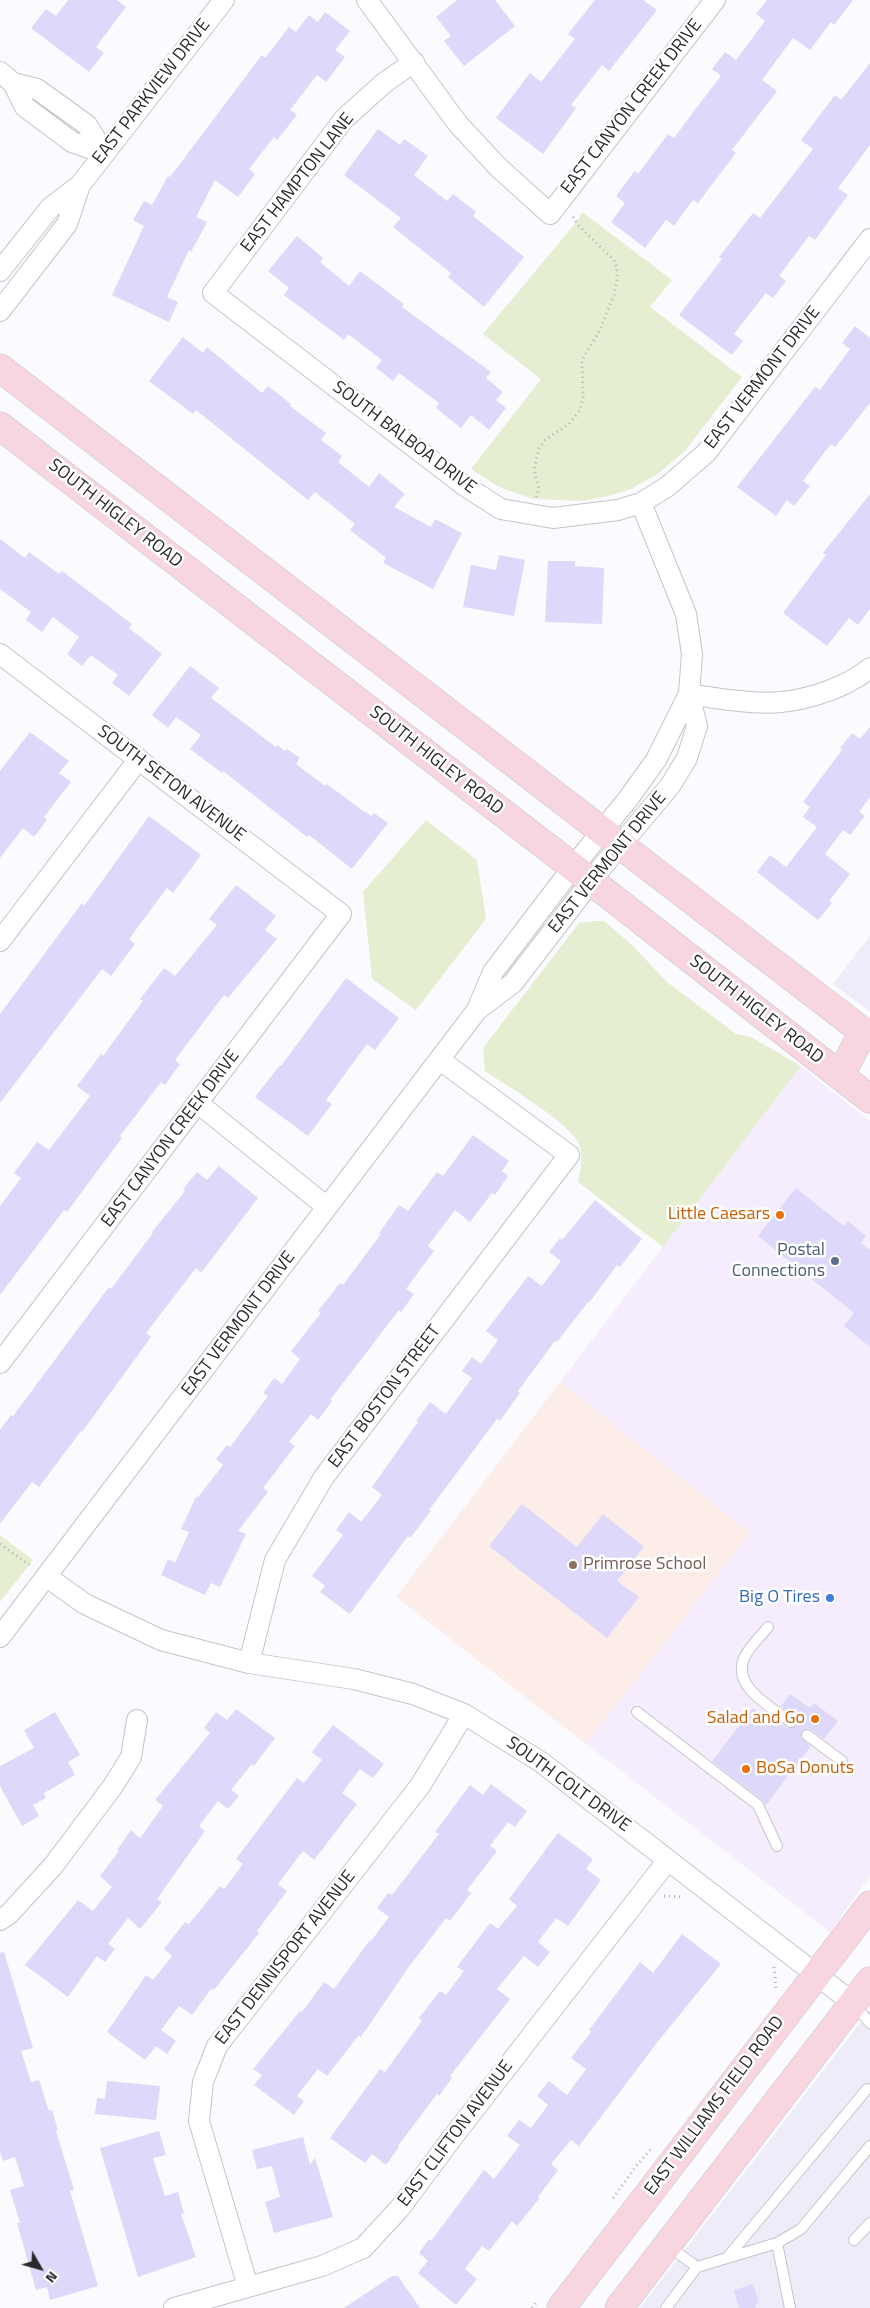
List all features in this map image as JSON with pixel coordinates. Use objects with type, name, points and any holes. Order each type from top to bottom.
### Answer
[{"type":"main road","points":[[0,368],[610,839],[868,1031],[840,1076]]},
{"type":"main road","name":"SOUTH HIGLEY ROAD","points":[[0,426],[582,874],[870,1099]]},
{"type":"main road","name":"EAST WILLIAMS FIELD ROAD","points":[[552,2301],[816,1975],[870,1905]]},
{"type":"main road","points":[[619,2308],[667,2246],[862,2013],[870,1982]]},
{"type":"street","name":"EAST PARKVIEW DRIVE","points":[[0,271],[50,208],[80,184],[224,0]]},
{"type":"street","points":[[367,0],[414,62]]},
{"type":"street","name":"EAST CANYON CREEK DRIVE","points":[[414,62],[458,124],[498,167],[550,214],[715,0]]},
{"type":"street","name":"EAST HAMPTON LANE","points":[[213,293],[344,119],[384,83],[414,62]]},
{"type":"street","points":[[7,78],[25,107],[72,142],[104,153]]},
{"type":"street","name":"EAST PARKVIEW DRIVE","points":[[0,311],[67,224],[80,184]]},
{"type":"street","name":"EAST VERMONT DRIVE","points":[[618,510],[641,503],[668,486],[706,453],[870,239]]},
{"type":"street","name":"SOUTH BALBOA DRIVE","points":[[213,293],[465,486],[501,510],[553,518],[618,510]]},
{"type":"street","name":"EAST VERMONT DRIVE","points":[[0,1637],[39,1572],[328,1207],[440,1060],[477,1010],[493,972],[582,874],[610,839],[670,786],[687,758],[697,726],[689,694],[692,654],[686,614],[641,503]]},
{"type":"street","name":"SOUTH SETON AVENUE","points":[[0,654],[341,914]]},
{"type":"street","points":[[689,694],[780,703],[819,694],[860,676],[870,668]]},
{"type":"street","points":[[0,941],[139,759]]},
{"type":"street","name":"EAST CANYON CREEK DRIVE","points":[[0,1363],[199,1104],[341,914]]},
{"type":"street","name":"EAST BOSTON STREET","points":[[249,1663],[275,1560],[324,1477],[569,1155],[440,1060]]},
{"type":"street","points":[[199,1104],[328,1207]]},
{"type":"street","name":"SOUTH COLT DRIVE","points":[[39,1572],[85,1604],[161,1640],[249,1663],[354,1678],[413,1694],[464,1714],[541,1762],[816,1975],[862,2013]]},
{"type":"street","name":"EAST DENNISPORT AVENUE","points":[[248,2287],[199,2121],[203,2082],[206,2073],[217,2046],[420,1786],[464,1714]]},
{"type":"street","points":[[0,1920],[9,1914],[53,1866],[113,1786],[131,1757],[137,1720]]},
{"type":"street","name":"EAST CLIFTON AVENUE","points":[[174,2308],[322,2266],[363,2248],[400,2208],[452,2138],[668,1860]]},
{"type":"lane","points":[[768,1627],[744,1658],[742,1677],[752,1692],[791,1722]]},
{"type":"lane","points":[[637,1712],[758,1805],[777,1846]]},
{"type":"lane","points":[[807,1735],[842,1761]]},
{"type":"lane","points":[[727,2258],[867,2089]]},
{"type":"lane","points":[[666,2308],[697,2268],[777,2243],[801,2229],[870,2146]]},
{"type":"lane","points":[[854,2240],[870,2223]]},
{"type":"lane","points":[[777,2243],[790,2308]]},
{"type":"lane","points":[[667,2246],[697,2268]]},
{"type":"path","points":[[534,501],[538,489],[534,469],[539,448],[545,440],[570,424],[580,410],[583,398],[582,360],[600,330],[614,295],[617,280],[617,269],[614,260],[578,225],[574,217]]},
{"type":"path","points":[[0,1544],[39,1572]]},
{"type":"path","points":[[664,1896],[688,1898]]},
{"type":"path","points":[[767,1961],[774,1966],[776,1994]]},
{"type":"path","points":[[610,2203],[637,2165],[654,2146]]},
{"type":"path","points":[[532,2308],[552,2301]]},
{"type":"shaded area","points":[[870,936],[870,1012],[833,984]]},
{"type":"shaded area","points":[[801,1066],[870,1121],[870,1876],[830,1932],[586,1744],[750,1533],[560,1382]]},
{"type":"shaded area","name":"Primrose School","points":[[560,1382],[750,1533],[586,1744],[396,1597]]},
{"type":"shaded area","points":[[870,2010],[870,2308],[640,2308]]},
{"type":"green space","points":[[582,212],[672,280],[650,307],[742,377],[685,451],[659,473],[631,489],[608,496],[582,501],[533,499],[499,487],[471,469],[541,379],[483,334],[578,220]]},
{"type":"green space","points":[[426,820],[477,860],[486,919],[416,1010],[372,979],[363,892]]},
{"type":"green space","points":[[604,921],[632,945],[667,982],[736,1034],[751,1037],[801,1066],[663,1247],[578,1182],[581,1153],[579,1144],[573,1135],[551,1115],[485,1071],[483,1048],[579,923]]},
{"type":"green space","points":[[0,1535],[33,1560],[0,1602]]},
{"type":"building","points":[[68,0],[117,0],[126,7],[96,47],[104,53],[89,72],[31,28],[46,9],[56,16]]},
{"type":"building","points":[[457,0],[495,0],[515,26],[464,66],[444,41],[451,36],[436,17]]},
{"type":"building","points":[[595,0],[643,0],[657,10],[609,71],[602,65],[571,105],[576,108],[543,154],[496,118],[530,73],[541,82],[575,39],[568,34]]},
{"type":"building","points":[[767,0],[853,0],[834,25],[831,22],[810,50],[793,38],[762,80],[777,91],[732,150],[736,153],[698,203],[693,200],[674,226],[666,220],[645,248],[611,222],[625,203],[616,196],[635,171],[638,174],[668,134],[674,138],[721,76],[712,69],[725,52],[736,60],[765,21],[756,14]]},
{"type":"building","points":[[325,12],[350,31],[335,50],[345,57],[326,82],[317,75],[290,110],[297,115],[277,140],[274,137],[249,169],[255,174],[238,197],[215,180],[196,217],[207,222],[191,252],[189,250],[167,297],[178,302],[169,322],[112,295],[144,226],[133,220],[144,201],[152,205],[168,176],[170,177],[262,55],[265,58],[289,27],[296,32],[309,15],[318,22]]},
{"type":"building","points":[[870,63],[870,145],[838,188],[848,195],[815,240],[809,236],[779,276],[786,281],[773,298],[766,293],[734,334],[743,341],[732,355],[679,315],[722,259],[719,257],[753,213],[760,218],[813,149],[801,140],[835,95],[841,100]]},
{"type":"building","points":[[378,129],[400,145],[404,139],[428,156],[414,175],[447,201],[453,194],[476,212],[473,216],[524,257],[484,307],[448,277],[451,273],[393,227],[401,218],[344,175]]},
{"type":"building","points":[[297,236],[323,258],[320,262],[349,286],[360,271],[404,304],[402,307],[491,372],[486,378],[503,392],[496,400],[506,408],[489,430],[471,415],[461,428],[436,408],[439,403],[399,373],[393,381],[376,368],[382,360],[348,334],[344,340],[284,295],[289,288],[268,271]]},
{"type":"building","points":[[855,326],[870,338],[870,403],[835,447],[831,444],[817,462],[803,481],[810,486],[794,506],[787,500],[776,516],[737,487],[815,387],[820,390],[850,349],[842,343]]},
{"type":"building","points":[[183,337],[203,353],[207,347],[262,393],[268,386],[291,404],[290,406],[326,433],[321,440],[342,456],[338,462],[369,487],[379,473],[405,494],[394,507],[431,527],[435,519],[462,533],[433,589],[383,563],[386,558],[350,530],[355,524],[315,492],[308,500],[196,410],[193,414],[149,381]]},
{"type":"building","points":[[870,494],[870,609],[858,625],[849,618],[827,646],[783,613],[826,555],[823,553]]},
{"type":"building","points":[[0,539],[25,558],[29,552],[59,574],[62,571],[132,624],[129,628],[162,654],[129,696],[112,683],[118,675],[91,655],[82,666],[67,654],[79,637],[53,617],[42,632],[26,620],[31,612],[0,589]]},
{"type":"building","points":[[499,555],[525,560],[514,616],[463,607],[471,565],[496,570]]},
{"type":"building","points":[[548,561],[575,561],[575,566],[604,568],[602,624],[545,622]]},
{"type":"building","points":[[190,666],[219,688],[211,698],[276,747],[277,745],[285,751],[287,749],[300,758],[296,764],[325,786],[327,784],[363,811],[372,816],[374,813],[388,823],[352,869],[309,835],[307,837],[223,771],[222,773],[190,749],[201,735],[176,717],[168,728],[152,715]]},
{"type":"building","points":[[870,727],[870,797],[859,812],[865,816],[850,835],[843,830],[825,854],[850,874],[829,901],[832,903],[818,920],[757,872],[770,855],[786,867],[817,827],[803,817],[810,807],[803,802],[842,750],[840,748],[852,733],[860,739]]},
{"type":"building","points":[[30,732],[69,761],[59,773],[71,782],[44,817],[47,820],[34,837],[23,828],[0,858],[0,771]]},
{"type":"building","points":[[149,816],[201,855],[173,893],[167,888],[129,939],[135,944],[111,976],[102,969],[0,1103],[0,1014],[82,903],[84,906]]},
{"type":"building","points":[[236,885],[276,916],[265,930],[277,939],[228,998],[224,995],[175,1060],[180,1064],[165,1085],[161,1082],[120,1136],[122,1138],[67,1212],[64,1210],[0,1295],[0,1206],[21,1178],[14,1173],[37,1142],[49,1150],[90,1096],[77,1086],[101,1054],[103,1056],[143,1001],[140,999],[164,968],[175,976],[217,925],[209,919]]},
{"type":"building","points":[[346,978],[399,1018],[375,1050],[367,1044],[326,1100],[332,1104],[308,1136],[255,1097],[281,1066]]},
{"type":"building","points":[[473,1135],[509,1161],[502,1171],[508,1176],[495,1195],[492,1193],[470,1222],[455,1210],[428,1246],[434,1251],[406,1289],[414,1294],[401,1312],[399,1310],[330,1400],[332,1401],[318,1420],[311,1414],[289,1442],[295,1446],[263,1488],[268,1492],[238,1531],[246,1534],[220,1587],[211,1583],[205,1595],[161,1575],[168,1559],[175,1563],[189,1532],[181,1529],[196,1497],[198,1497],[223,1465],[216,1459],[227,1445],[230,1447],[268,1396],[263,1393],[274,1378],[282,1384],[300,1359],[291,1351],[321,1313],[318,1311],[340,1283],[343,1285],[381,1234],[379,1233],[399,1205],[408,1211],[437,1172],[443,1176]]},
{"type":"building","points":[[219,1166],[258,1198],[201,1273],[196,1268],[146,1333],[151,1337],[82,1432],[39,1487],[32,1482],[0,1524],[0,1430],[11,1415],[13,1416],[109,1287],[111,1289],[152,1232],[185,1191],[183,1189],[197,1172],[207,1180]]},
{"type":"building","points":[[796,1188],[844,1226],[848,1221],[866,1236],[861,1243],[870,1250],[870,1347],[844,1326],[854,1313],[758,1236]]},
{"type":"building","points":[[595,1200],[642,1239],[620,1267],[617,1265],[557,1342],[555,1341],[518,1391],[520,1393],[500,1421],[497,1419],[429,1510],[431,1511],[410,1538],[408,1536],[350,1614],[320,1592],[325,1586],[312,1576],[343,1535],[336,1530],[349,1512],[361,1522],[382,1495],[372,1487],[430,1402],[446,1414],[472,1378],[462,1371],[472,1357],[481,1364],[498,1340],[486,1331],[528,1276],[542,1286],[561,1261],[549,1252],[560,1238],[562,1240]]},
{"type":"building","points":[[522,1504],[577,1547],[603,1514],[644,1547],[617,1581],[639,1597],[607,1638],[489,1546]]},
{"type":"building","points":[[790,1694],[810,1708],[814,1703],[838,1721],[824,1739],[808,1728],[802,1731],[801,1738],[811,1746],[766,1805],[712,1761],[753,1708],[769,1721],[772,1717],[787,1728],[796,1726],[797,1719],[781,1706]]},
{"type":"building","points":[[236,1709],[275,1738],[254,1766],[252,1764],[231,1790],[239,1796],[228,1809],[218,1801],[199,1826],[205,1831],[157,1899],[162,1902],[140,1929],[128,1918],[108,1944],[115,1949],[105,1962],[97,1956],[68,1997],[25,1965],[78,1900],[93,1911],[112,1887],[100,1876],[119,1851],[117,1850],[131,1830],[140,1838],[163,1806],[155,1800],[210,1733],[204,1728],[216,1712],[227,1720]]},
{"type":"building","points":[[55,1712],[80,1755],[68,1762],[75,1775],[44,1793],[46,1798],[33,1805],[39,1816],[22,1826],[0,1786],[0,1766],[34,1748],[24,1730]]},
{"type":"building","points":[[333,1725],[384,1764],[373,1778],[360,1769],[342,1793],[357,1804],[314,1860],[303,1851],[278,1884],[287,1891],[257,1931],[259,1933],[214,1990],[212,1988],[192,2015],[179,2006],[161,2030],[176,2041],[167,2054],[156,2046],[145,2060],[107,2032],[146,1975],[153,1980],[172,1956],[164,1949],[185,1922],[189,1924],[220,1886],[224,1889],[243,1864],[236,1859],[297,1778],[304,1783],[322,1760],[312,1752]]},
{"type":"building","points":[[491,1784],[527,1811],[515,1827],[508,1822],[490,1846],[497,1851],[467,1890],[471,1893],[450,1921],[446,1918],[408,1968],[361,2037],[359,2035],[327,2076],[318,2069],[297,2096],[304,2101],[294,2115],[254,2085],[262,2075],[253,2069],[300,2011],[302,2012],[324,1982],[334,1989],[371,1941],[389,1917],[377,1908],[388,1893],[392,1895],[439,1834],[435,1832],[470,1785],[483,1795]]},
{"type":"building","points":[[558,1833],[593,1859],[586,1869],[601,1880],[568,1926],[556,1918],[538,1942],[550,1952],[538,1967],[524,1956],[497,1989],[510,1999],[450,2076],[452,2078],[439,2096],[437,2094],[386,2165],[372,2154],[365,2163],[330,2138],[380,2069],[385,2072],[422,2021],[419,2018],[440,1991],[446,1995],[464,1971],[457,1967],[490,1923],[498,1929],[517,1906],[509,1899]]},
{"type":"building","points":[[682,1934],[721,1964],[659,2040],[579,2146],[571,2140],[551,2164],[558,2170],[538,2197],[539,2199],[517,2226],[512,2221],[489,2251],[482,2246],[465,2269],[477,2279],[456,2305],[418,2273],[428,2261],[419,2253],[429,2239],[431,2241],[484,2170],[494,2179],[520,2145],[507,2136],[519,2120],[531,2128],[548,2105],[537,2096],[549,2081],[567,2095],[586,2069],[571,2058],[591,2032],[589,2030],[640,1962],[653,1973]]},
{"type":"building","points":[[4,1952],[33,2048],[21,2051],[31,2082],[39,2080],[49,2111],[52,2110],[58,2130],[56,2131],[74,2190],[70,2191],[98,2286],[50,2300],[47,2287],[36,2290],[17,2223],[20,2223],[10,2190],[24,2186],[15,2157],[3,2161],[0,2152],[0,1953]]},
{"type":"building","points":[[107,2081],[160,2086],[156,2120],[95,2114],[97,2098],[105,2099]]},
{"type":"building","points":[[159,2131],[166,2155],[153,2158],[165,2196],[178,2192],[184,2213],[181,2214],[196,2257],[138,2277],[100,2148]]},
{"type":"building","points":[[303,2137],[310,2165],[315,2158],[333,2217],[274,2233],[265,2202],[280,2197],[272,2166],[257,2169],[252,2150]]},
{"type":"building","points":[[392,2276],[398,2276],[420,2308],[344,2308]]},
{"type":"building","points":[[753,2284],[759,2303],[755,2304],[756,2308],[739,2308],[734,2290]]},
{"type":"place","name":"Little Caesars","points":[[780,1215]]},
{"type":"place","name":"Postal Connections","points":[[835,1261]]},
{"type":"place","name":"Primrose School","points":[[573,1565]]},
{"type":"place","name":"Big O Tires","points":[[830,1598]]},
{"type":"place","name":"Salad and Go","points":[[815,1719]]},
{"type":"place","name":"BoSa Donuts","points":[[746,1769]]}]
